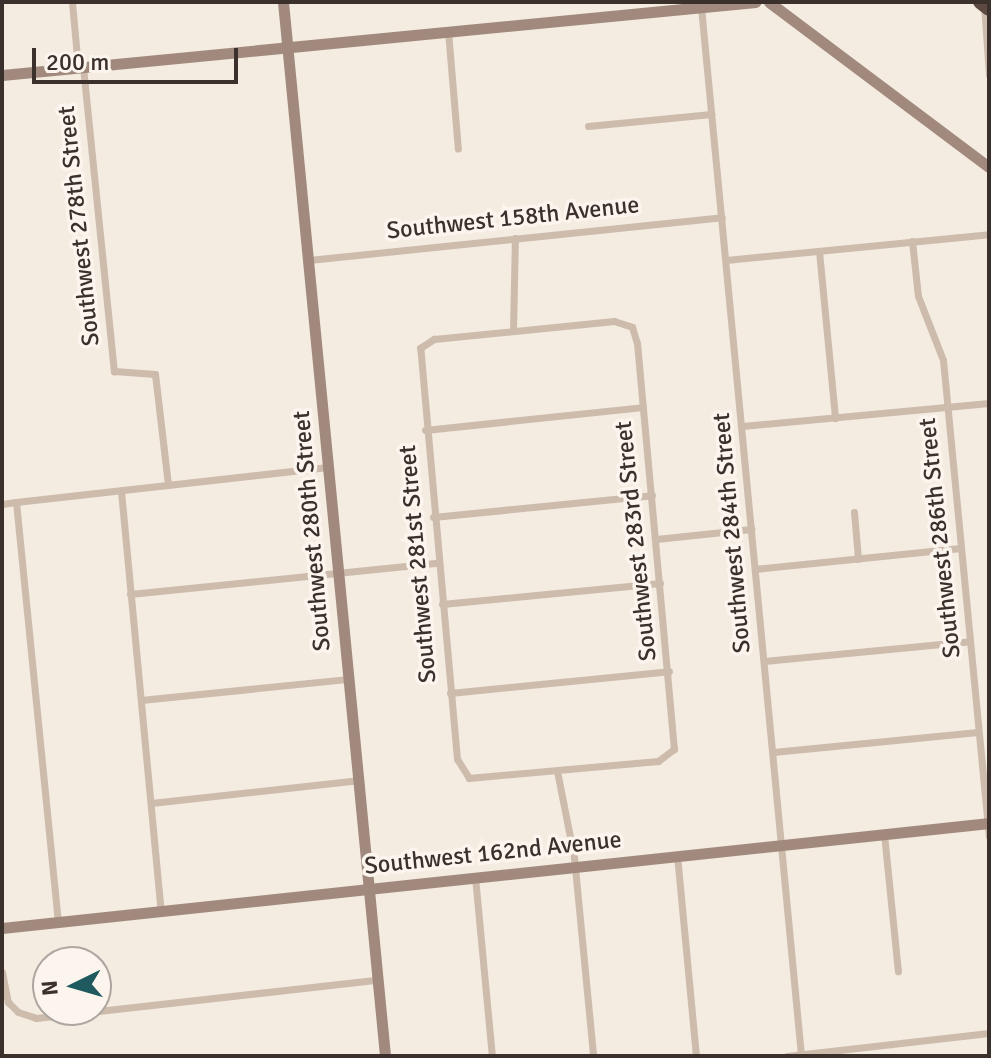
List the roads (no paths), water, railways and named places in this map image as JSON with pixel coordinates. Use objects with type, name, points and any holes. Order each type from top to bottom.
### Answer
[{"type":"street","points":[[72,2],[80,68]]},
{"type":"street","name":"Southwest 280th Street","points":[[283,2],[385,1056]]},
{"type":"street","points":[[2,75],[755,2]]},
{"type":"street","points":[[769,2],[989,167]]},
{"type":"street","points":[[984,6],[989,75]]},
{"type":"street","name":"Southwest 284th Street","points":[[701,7],[801,1055]]},
{"type":"street","points":[[448,31],[458,149]]},
{"type":"street","name":"Southwest 278th Street","points":[[80,68],[114,371],[155,374],[168,484]]},
{"type":"street","points":[[588,126],[711,114]]},
{"type":"street","name":"Southwest 158th Avenue","points":[[309,260],[722,217]]},
{"type":"street","points":[[726,260],[989,234]]},
{"type":"street","points":[[513,331],[515,238]]},
{"type":"street","name":"Southwest 286th Street","points":[[912,241],[918,296],[941,350],[989,836]]},
{"type":"street","points":[[819,251],[835,418]]},
{"type":"street","name":"Southwest 283rd Street","points":[[513,331],[629,324],[636,337],[652,495],[675,740],[670,756],[557,771]]},
{"type":"street","name":"Southwest 281st Street","points":[[513,331],[434,339],[421,346],[437,563],[457,759],[464,777],[557,771]]},
{"type":"street","points":[[742,426],[989,403]]},
{"type":"street","points":[[425,430],[643,407]]},
{"type":"street","points":[[2,504],[328,467]]},
{"type":"street","points":[[121,491],[161,911]]},
{"type":"street","points":[[433,517],[652,495]]},
{"type":"street","points":[[16,502],[58,922]]},
{"type":"street","points":[[854,512],[858,559]]},
{"type":"street","points":[[656,539],[751,529]]},
{"type":"street","points":[[755,569],[961,548]]},
{"type":"street","points":[[130,594],[437,563]]},
{"type":"street","points":[[442,604],[660,583]]},
{"type":"street","points":[[764,661],[970,641]]},
{"type":"street","points":[[450,693],[669,671]]},
{"type":"street","points":[[141,700],[349,679]]},
{"type":"street","points":[[773,752],[978,732]]},
{"type":"street","points":[[557,771],[575,866],[593,1056]]},
{"type":"street","points":[[151,803],[358,780]]},
{"type":"street","name":"Southwest 162nd Avenue","points":[[2,928],[988,823]]},
{"type":"street","points":[[884,834],[898,971]]},
{"type":"street","points":[[677,855],[696,1056]]},
{"type":"street","points":[[475,877],[492,1056]]},
{"type":"street","points":[[2,972],[6,998],[18,1012],[40,1018],[377,980]]},
{"type":"street","points":[[787,1056],[989,1033]]},
{"type":"street","points":[[889,1045],[890,1056]]}]
